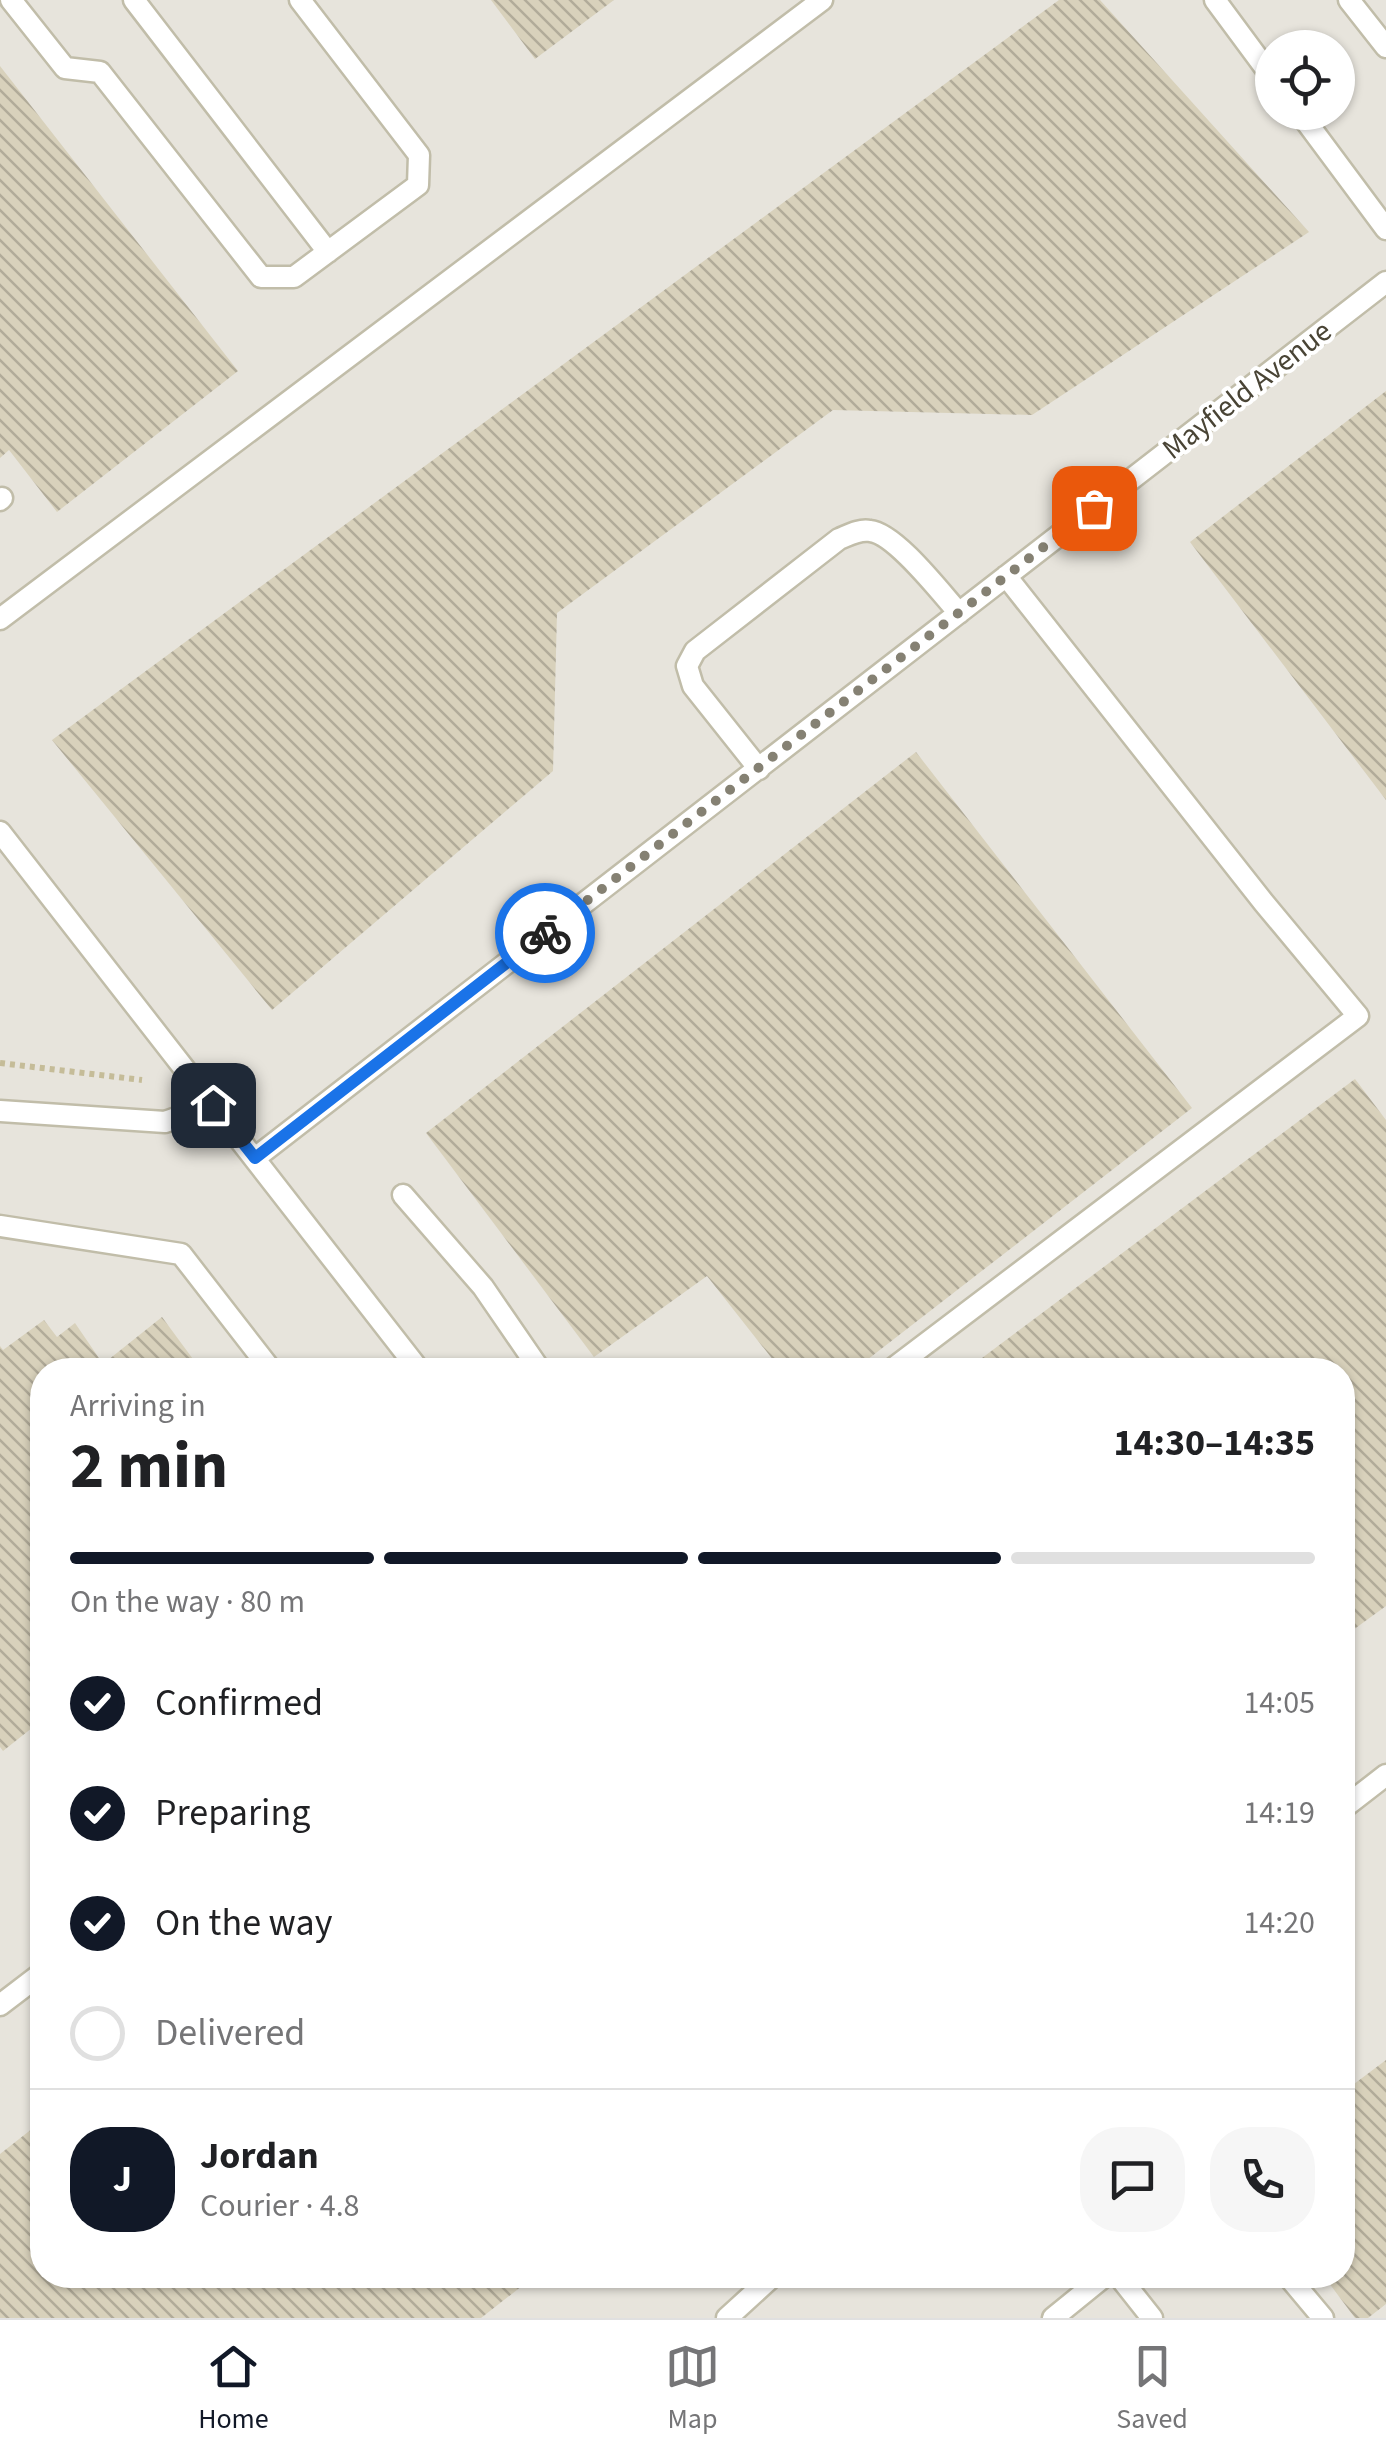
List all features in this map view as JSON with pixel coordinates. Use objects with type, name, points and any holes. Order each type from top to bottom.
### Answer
[{"type":"lane","points":[[11,0],[66,68],[100,72],[261,277],[294,277],[418,185],[419,156],[300,0]]},
{"type":"lane","points":[[134,0],[328,252]]},
{"type":"lane","points":[[0,620],[822,0]]},
{"type":"lane","points":[[1214,0],[1255,54]]},
{"type":"lane","points":[[1349,0],[1386,47]]},
{"type":"lane","points":[[1312,130],[1386,229]]},
{"type":"lane","name":"Mayfield Avenue","points":[[255,1158],[1386,282]]},
{"type":"lane","points":[[759,768],[693,686],[687,666],[695,651],[839,539],[872,530],[895,543],[959,613]]},
{"type":"lane","points":[[907,1358],[1358,1016],[1006,576]]},
{"type":"lane","points":[[0,832],[410,1358]]},
{"type":"lane","points":[[0,1111],[165,1122],[213,1105]]},
{"type":"lane","points":[[403,1195],[484,1287],[532,1358]]},
{"type":"lane","points":[[0,1226],[181,1254],[262,1358]]},
{"type":"lane","points":[[1355,1799],[1386,1775]]},
{"type":"lane","points":[[0,2005],[30,1981]]},
{"type":"lane","points":[[727,2318],[760,2288]]},
{"type":"lane","points":[[1053,2318],[1090,2288]]},
{"type":"lane","points":[[1128,2288],[1152,2318]]},
{"type":"lane","points":[[1298,2288],[1323,2318]]},
{"type":"path","points":[[0,1063],[142,1080]]},
{"type":"shaded area","points":[[0,0],[1386,0],[1386,2318],[0,2318]]},
{"type":"building","points":[[491,0],[614,0],[535,59]]},
{"type":"building","points":[[1059,0],[1100,0],[1309,232],[1032,415],[833,410],[557,613],[553,771],[272,1010],[52,740]]},
{"type":"building","points":[[0,66],[238,371],[57,512],[9,450],[0,458]]},
{"type":"building","points":[[1386,391],[1386,800],[1190,542]]},
{"type":"building","points":[[916,752],[1192,1108],[869,1358],[772,1358],[707,1276],[594,1357],[426,1133]]},
{"type":"building","points":[[1355,1079],[1386,1120],[1386,1606],[1355,1629],[1355,1358],[982,1358]]},
{"type":"building","points":[[162,1317],[192,1358],[111,1358]]},
{"type":"building","points":[[44,1320],[57,1337],[75,1323],[99,1358],[30,1358],[30,1730],[3,1751],[0,1346],[3,1350]]},
{"type":"building","points":[[1386,2060],[1386,2304],[1368,2318],[1355,2318],[1333,2288],[1355,2288],[1355,2083]]},
{"type":"building","points":[[30,2130],[30,2288],[519,2288],[481,2318],[0,2318],[0,2154]]},
{"type":"way so far","points":[[545,933],[1094,508]]},
{"type":"route","points":[[213,1105],[255,1158],[545,933]]}]
